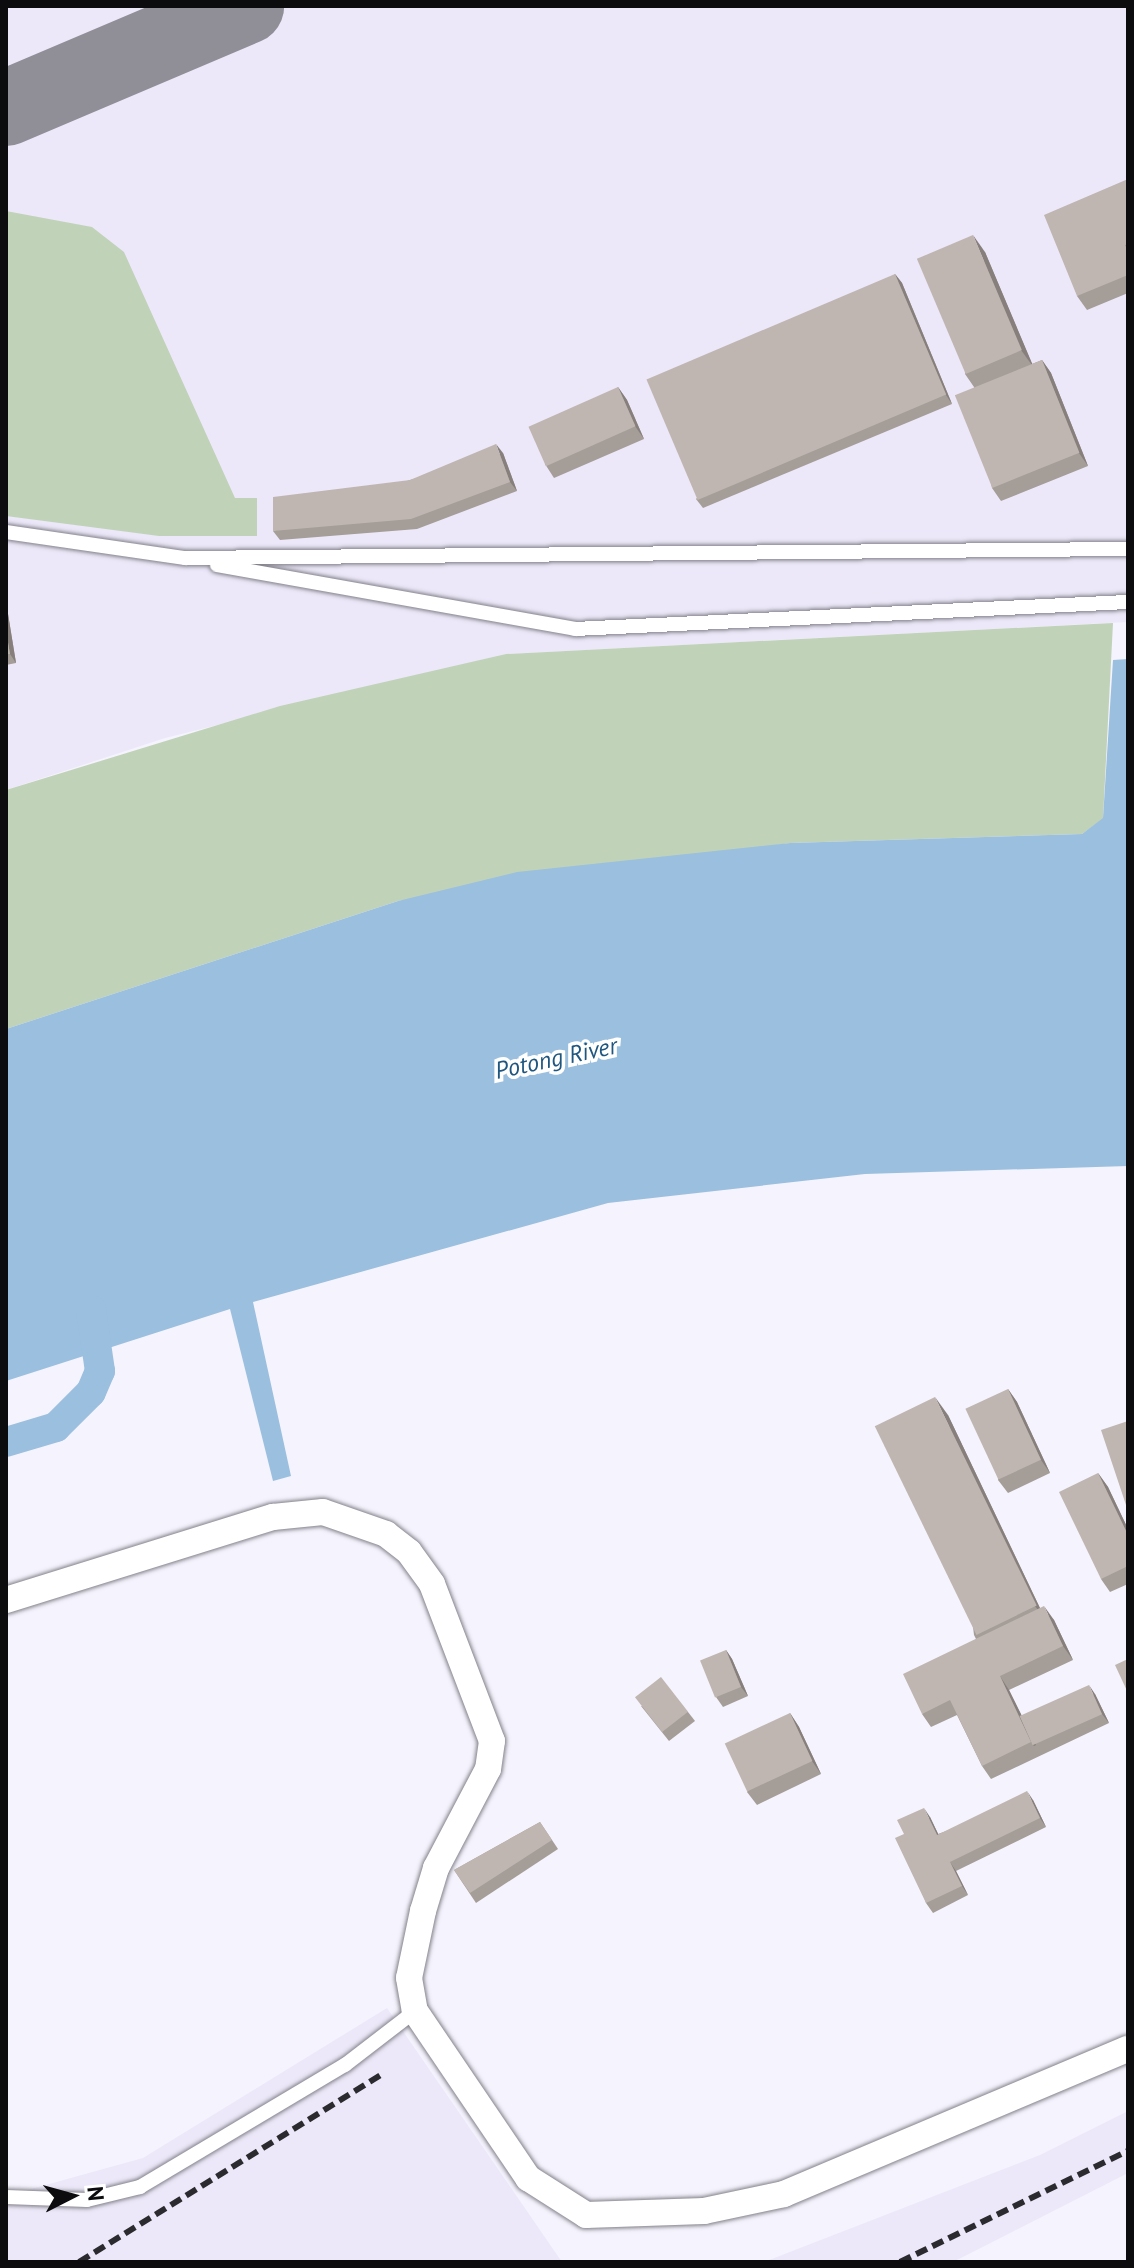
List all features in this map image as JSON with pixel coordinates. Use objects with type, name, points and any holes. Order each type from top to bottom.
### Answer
[{"type":"street","points":[[6,1600],[273,1517],[323,1512],[386,1534],[409,1552],[432,1584],[492,1741],[488,1769],[436,1868],[423,1911],[409,1978],[415,2011],[528,2178],[586,2215],[704,2211],[784,2194],[1128,2049]]},
{"type":"lane","points":[[6,532],[185,558],[575,629],[1128,602]]},
{"type":"lane","points":[[185,558],[1128,549]]},
{"type":"lane","points":[[6,2197],[87,2200],[140,2187],[320,2081],[415,2011]]},
{"type":"shaded area","points":[[6,6],[1128,6],[1128,622],[506,654],[165,738],[6,790]]},
{"type":"shaded area","points":[[387,2008],[562,2262],[6,2262],[6,2196],[143,2158]]},
{"type":"shaded area","points":[[1128,2111],[1128,2173],[953,2262],[764,2262],[1040,2155]]},
{"type":"green space","points":[[6,211],[92,227],[124,252],[235,498],[257,498],[257,536],[159,536],[6,516]]},
{"type":"green space","points":[[1113,623],[1103,819],[1082,834],[790,843],[398,901],[6,1029],[6,790],[280,706],[506,654]]},
{"type":"water","name":"Potong River","points":[[1128,659],[1128,1166],[865,1174],[608,1203],[253,1302],[291,1476],[273,1481],[230,1309],[6,1381],[6,1029],[398,901],[517,872],[790,843],[1082,834],[1103,818],[1113,660]]},
{"type":"building","points":[[1128,179],[1128,244],[1125,245],[1128,275],[1077,296],[1044,215]]},
{"type":"building","points":[[973,235],[1022,350],[966,374],[917,259]]},
{"type":"building","points":[[895,274],[946,395],[698,500],[646,379]]},
{"type":"building","points":[[1042,360],[1079,453],[992,488],[955,395]]},
{"type":"building","points":[[618,387],[635,426],[546,466],[528,427]]},
{"type":"building","points":[[496,444],[510,482],[411,519],[273,531],[273,497],[410,480]]},
{"type":"building","points":[[6,631],[10,654],[6,654]]},
{"type":"building","points":[[1008,1389],[1041,1460],[998,1480],[965,1409]]},
{"type":"building","points":[[935,1397],[1037,1606],[976,1635],[875,1426]]},
{"type":"building","points":[[1128,1421],[1128,1511],[1101,1430]]},
{"type":"building","points":[[1098,1473],[1128,1535],[1128,1566],[1101,1579],[1059,1492]]},
{"type":"building","points":[[1044,1606],[1063,1646],[1000,1676],[1031,1742],[982,1766],[950,1700],[922,1714],[903,1674]]},
{"type":"building","points":[[726,1650],[741,1687],[715,1698],[700,1660]]},
{"type":"building","points":[[1128,1659],[1128,1693],[1115,1665]]},
{"type":"building","points":[[661,1677],[688,1712],[662,1732],[635,1697]]},
{"type":"building","points":[[1089,1685],[1102,1714],[1033,1745],[1020,1716]]},
{"type":"building","points":[[790,1713],[812,1761],[747,1791],[725,1743]]},
{"type":"building","points":[[1027,1791],[1040,1818],[950,1862],[962,1886],[926,1903],[895,1838],[904,1834],[897,1820],[924,1808],[937,1835]]},
{"type":"building","points":[[540,1822],[552,1840],[470,1893],[454,1870]]},
{"type":"waterway","points":[[6,1442],[56,1427],[91,1392],[100,1371],[91,1310]]},
{"type":"taxiway","points":[[6,108],[246,6]]},
{"type":"railway","points":[[79,2262],[381,2075]]},
{"type":"railway","points":[[900,2262],[1128,2151]]}]
